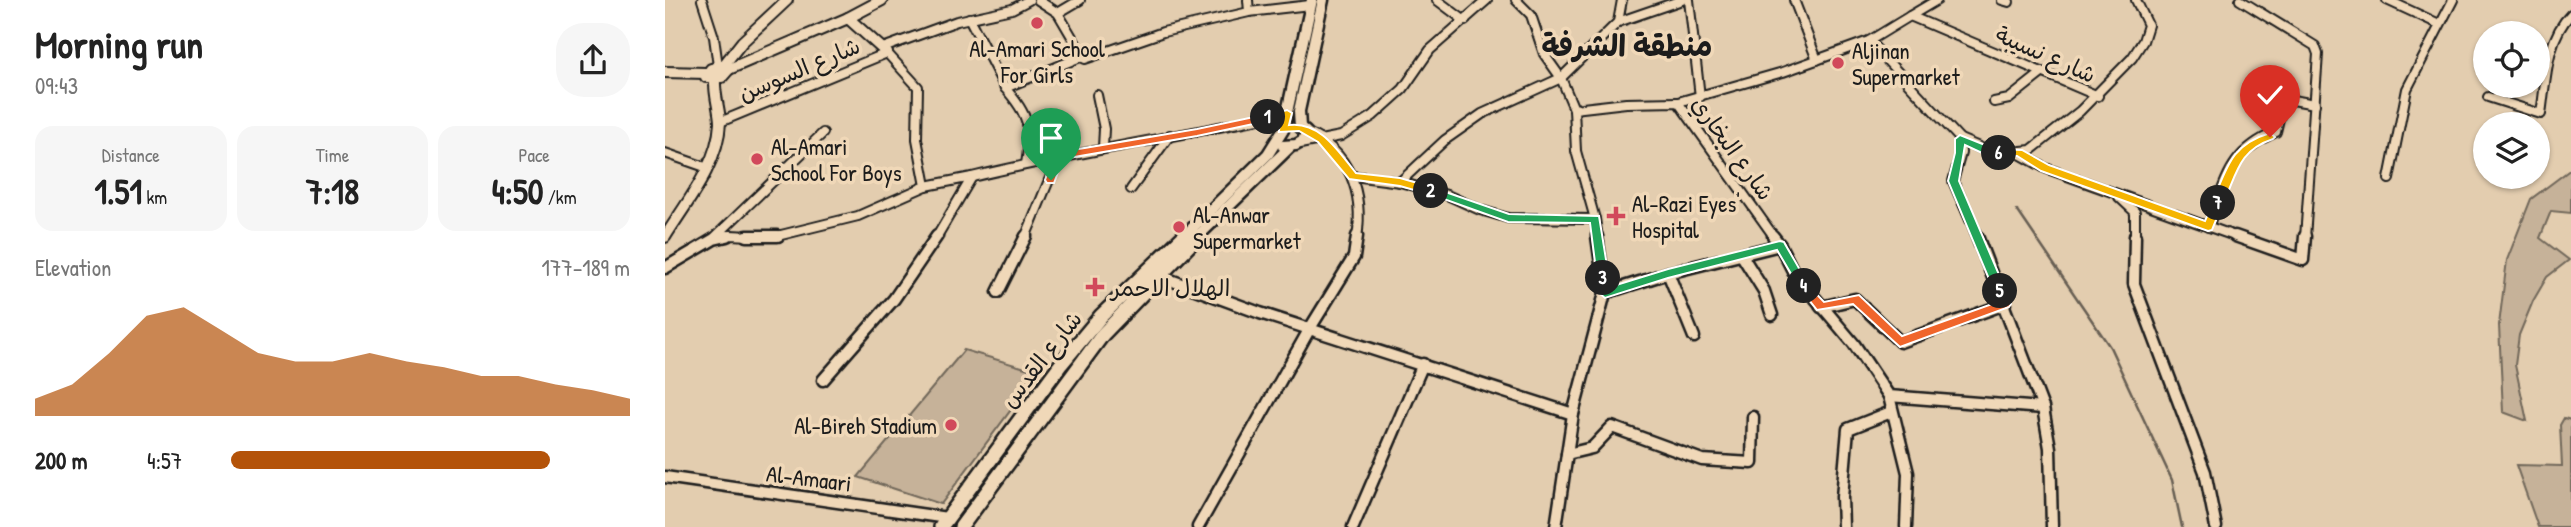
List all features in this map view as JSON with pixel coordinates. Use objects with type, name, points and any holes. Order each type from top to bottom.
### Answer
[{"type":"main road","points":[[1303,130],[1280,135],[1282,145],[1295,145],[1305,138],[1299,111],[1323,0]]},
{"type":"main road","name":"شارع القدس","points":[[944,522],[1061,364],[1101,316],[1268,154],[1280,135],[1287,113],[1311,3]]},
{"type":"main road","name":"شارع القدس","points":[[961,527],[1103,334],[1157,275],[1295,145]]},
{"type":"street","points":[[665,72],[725,75],[702,0]]},
{"type":"street","points":[[723,67],[742,42],[786,0]]},
{"type":"street","points":[[723,67],[848,18],[882,0]]},
{"type":"street","points":[[848,18],[885,50],[969,18],[1012,9],[1029,0]]},
{"type":"street","points":[[1038,0],[1058,13],[1085,59],[1163,32],[1249,12],[1311,3]]},
{"type":"street","points":[[1058,13],[1080,0]]},
{"type":"street","points":[[1248,0],[1249,12]]},
{"type":"street","points":[[1437,0],[1465,21]]},
{"type":"street","points":[[1295,145],[1341,136],[1373,116],[1402,89],[1430,50],[1487,0]]},
{"type":"street","points":[[1516,0],[1531,15],[1544,54],[1560,78],[1574,109],[1572,128],[1577,158],[1595,219],[1605,293],[1573,414],[1556,527]]},
{"type":"street","points":[[1618,22],[1622,0]]},
{"type":"street","points":[[1400,182],[1445,140],[1482,114],[1560,78],[1618,22],[1682,0]]},
{"type":"street","points":[[1689,0],[1700,97]]},
{"type":"street","points":[[1794,0],[1817,60]]},
{"type":"street","points":[[1678,102],[1817,60],[1869,41],[1937,0]]},
{"type":"street","points":[[2098,96],[2129,62],[2148,31],[2148,25],[2136,0]]},
{"type":"street","points":[[1869,41],[1960,139],[1986,150],[2018,153],[2045,168],[2302,260],[2318,54],[2315,46],[2240,0]]},
{"type":"street","points":[[2387,0],[2439,24]]},
{"type":"street","points":[[2389,179],[2407,89],[2453,0]]},
{"type":"street","points":[[2550,59],[2558,29],[2571,15]]},
{"type":"street","name":"شارع نسيبة","points":[[1910,16],[2098,96],[2031,150],[2018,153]]},
{"type":"street","points":[[969,18],[1005,88],[1026,111],[1031,139],[1026,164]]},
{"type":"street","name":"شارع السوسن","points":[[720,122],[885,50],[918,87],[917,139],[926,186]]},
{"type":"street","points":[[1005,88],[1083,55]]},
{"type":"street","points":[[1994,102],[2009,99],[2043,72]]},
{"type":"street","points":[[667,232],[708,168],[720,122],[711,76]]},
{"type":"street","points":[[1097,95],[1104,129],[1103,147]]},
{"type":"street","points":[[2491,98],[2541,114],[2543,98]]},
{"type":"street","points":[[2208,227],[2237,157],[2253,142],[2276,132],[2282,106],[2287,99],[2315,104]]},
{"type":"street","name":"شارع البخاري","points":[[1574,109],[1626,103],[1678,102],[1780,245],[1794,273],[1854,344],[1889,396]]},
{"type":"street","points":[[714,239],[730,235],[776,237],[858,216],[926,186],[1103,147],[1197,133],[1287,113]]},
{"type":"street","points":[[1198,527],[1309,330],[1354,257],[1361,212],[1353,176],[1322,139],[1303,130]]},
{"type":"street","points":[[665,268],[714,239],[823,133]]},
{"type":"street","points":[[1131,189],[1170,135]]},
{"type":"street","points":[[1960,139],[1961,153],[1953,181],[2005,304],[2043,408],[2050,449],[2052,527]]},
{"type":"street","points":[[665,153],[708,168]]},
{"type":"street","points":[[998,292],[1026,237],[1059,156]]},
{"type":"street","points":[[1353,176],[1400,182],[1447,195],[1480,210],[1508,218],[1595,219]]},
{"type":"street","points":[[823,380],[894,299],[949,219],[972,177]]},
{"type":"street","points":[[2115,194],[2135,212],[2134,284],[2204,472],[2216,527]]},
{"type":"street","points":[[1605,293],[1668,273],[1780,245]]},
{"type":"street","points":[[1741,254],[1764,291],[1772,315]]},
{"type":"street","points":[[1668,273],[1694,337]]},
{"type":"street","points":[[1157,275],[1230,304],[1573,414]]},
{"type":"street","points":[[1821,307],[1855,299],[1900,342],[2005,304]]},
{"type":"street","points":[[1353,527],[1423,364]]},
{"type":"street","points":[[1906,527],[1907,473],[1889,396],[2043,408]]},
{"type":"street","points":[[1843,527],[1842,497],[1848,429],[1891,412]]},
{"type":"street","points":[[1567,453],[1592,448],[1612,427],[1702,460],[1752,463],[1753,417]]},
{"type":"street","name":"Al-Amaari","points":[[665,477],[944,522]]},
{"type":"shaded area","points":[[2571,169],[2571,213],[2551,211],[2540,238],[2569,260],[2547,277],[2533,301],[2519,335],[2515,365],[2527,421],[2503,412],[2499,325],[2507,260],[2531,199],[2544,189],[2550,189],[2550,185]]},
{"type":"shaded area","name":"Al-Bireh Stadium","points":[[964,350],[1039,372],[941,504],[858,477]]},
{"type":"shaded area","points":[[2564,418],[2571,420],[2571,527],[2538,527],[2516,465],[2562,466],[2560,425]]},
{"type":"waterway","points":[[2017,210],[2110,347],[2172,480],[2182,527]]},
{"type":"place","name":"Al-Amari School For Girls","points":[[1037,23]]},
{"type":"place","name":"Aljinan Supermarket","points":[[1838,63]]},
{"type":"place","name":"Al-Amari School For Boys","points":[[757,159]]},
{"type":"place","name":"Al-Razi Eyes' Hospital","points":[[1616,216]]},
{"type":"place","name":"Al-Anwar Supermarket","points":[[1179,227]]},
{"type":"place","name":"الهلال الاحمر","points":[[1095,287]]},
{"type":"place","name":"Al-Bireh Stadium","points":[[951,425]]},
{"type":"district","name":"منطقة الشرفة","points":[[1627,45]]},
{"type":"route","points":[[1051,180],[1059,156],[1170,135],[1197,133],[1287,113],[1283,130],[1300,127],[1322,139],[1353,176],[1400,182],[1447,195],[1480,210],[1508,218],[1595,219],[1605,293],[1668,273],[1780,245],[1794,273],[1821,307],[1855,299],[1900,342],[2005,304],[1953,181],[1961,153],[1960,139],[1986,150],[2018,153],[2045,168],[2208,227],[2237,157],[2253,142],[2270,137]]}]
